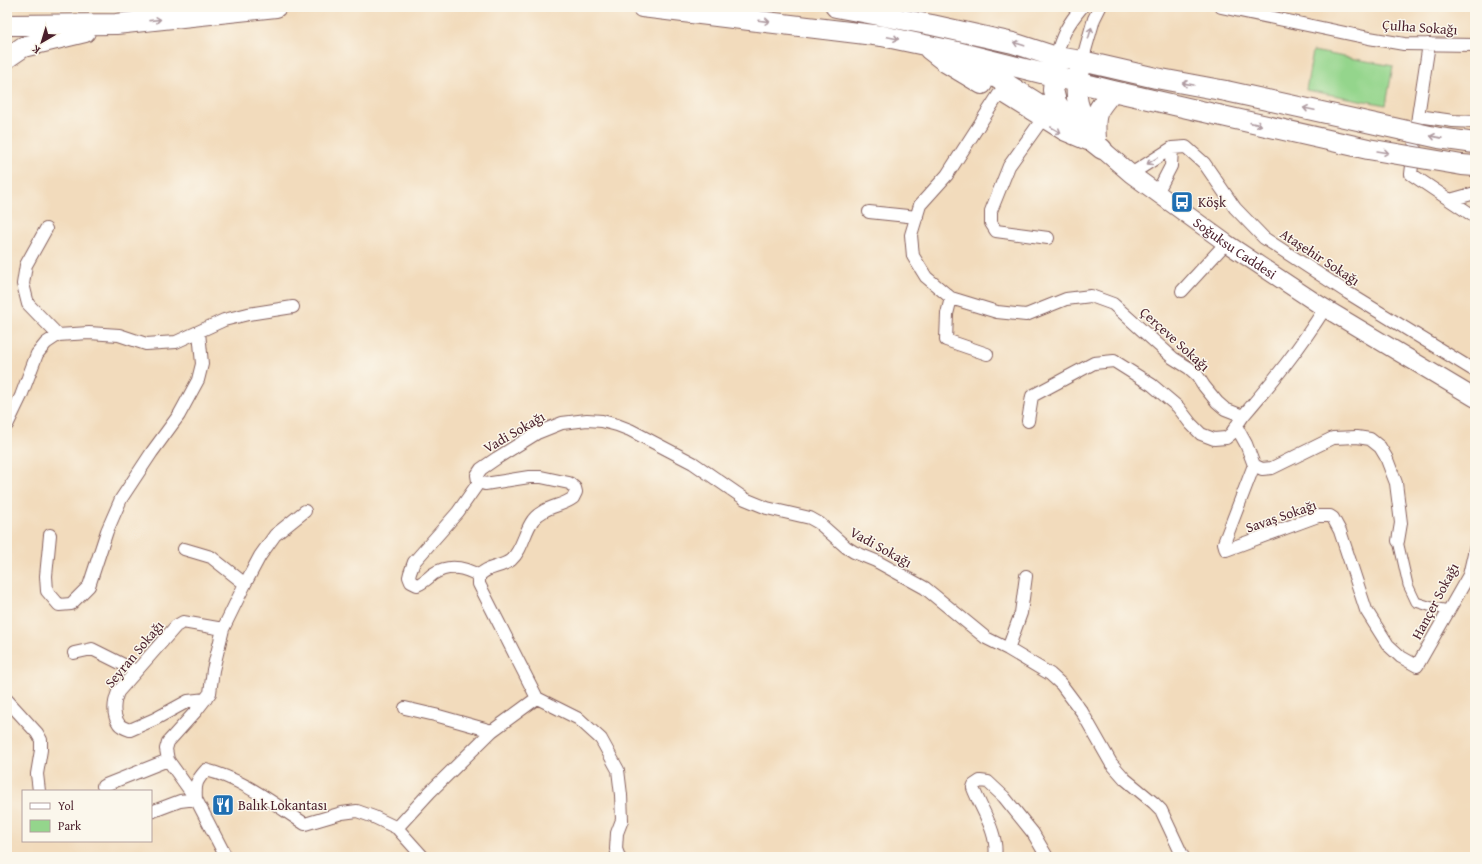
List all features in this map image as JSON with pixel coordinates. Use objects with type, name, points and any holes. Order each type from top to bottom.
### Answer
[{"type":"highway","points":[[7,25],[116,24],[276,7]]},
{"type":"highway","points":[[642,7],[882,36],[953,51],[1113,91],[1368,149],[1475,166]]},
{"type":"highway","points":[[836,7],[924,23],[1013,42],[1056,57],[1226,91],[1439,138],[1475,143]]},
{"type":"highway","points":[[7,58],[23,47],[116,24]]},
{"type":"highway","points":[[925,45],[947,63],[999,94]]},
{"type":"highway","points":[[953,51],[1069,123],[1099,144]]},
{"type":"highway","points":[[1056,57],[1054,76],[1056,102],[1069,123]]},
{"type":"highway","points":[[1082,61],[1076,82],[1076,100],[1099,144]]},
{"type":"highway","points":[[1099,144],[1095,119],[1097,112],[1104,101],[1113,91]]},
{"type":"main road","name":"Soğuksu Caddesi","points":[[1099,144],[1131,174],[1226,243],[1325,308],[1475,398]]},
{"type":"street","points":[[1056,57],[1063,34],[1082,7]]},
{"type":"street","points":[[1082,61],[1094,19],[1100,7]]},
{"type":"street","name":"Çulha Sokağı","points":[[1222,7],[1404,44],[1475,45]]},
{"type":"street","points":[[1429,44],[1411,174],[1475,217]]},
{"type":"street","name":"Soğuksu Caddesi","points":[[999,94],[1041,121],[1077,141],[1099,144]]},
{"type":"street","name":"Çerçeve Sokağı","points":[[999,94],[947,175],[920,205],[911,235],[913,256],[926,277],[951,298],[997,312],[1026,315],[1066,299],[1091,296],[1113,304],[1173,358],[1197,375],[1217,402],[1225,409],[1243,416]]},
{"type":"street","points":[[1418,116],[1453,121],[1475,122]]},
{"type":"street","points":[[1041,121],[1009,166],[991,211],[991,223],[996,232],[1048,238]]},
{"type":"street","name":"Ataşehir Sokağı","points":[[1172,148],[1186,147],[1204,163],[1235,208],[1264,238],[1348,293],[1475,371]]},
{"type":"street","points":[[1131,174],[1172,148]]},
{"type":"street","points":[[1157,193],[1171,166],[1172,148]]},
{"type":"street","points":[[1450,200],[1475,193]]},
{"type":"street","points":[[869,212],[917,216]]},
{"type":"street","points":[[46,230],[26,265],[23,284],[28,304],[58,335]]},
{"type":"street","points":[[1182,291],[1226,243]]},
{"type":"street","points":[[951,298],[947,314],[946,340],[987,354]]},
{"type":"street","points":[[7,425],[21,396],[37,354],[46,343],[58,335],[119,335],[146,344],[176,342],[224,320],[248,314],[293,307]]},
{"type":"street","points":[[1028,420],[1032,396],[1094,363],[1114,361],[1152,385],[1178,407],[1201,434],[1214,439],[1226,438],[1231,434],[1243,416],[1282,370],[1325,308]]},
{"type":"street","points":[[50,535],[46,576],[47,591],[58,605],[71,604],[90,586],[107,531],[121,499],[179,415],[198,380],[202,364],[199,332]]},
{"type":"street","name":"Vadi Sokağı","points":[[479,576],[459,567],[439,571],[417,585],[410,582],[409,577],[414,562],[450,521],[479,482],[477,475],[481,469],[550,427],[562,423],[587,420],[602,421],[617,425],[693,463],[745,500],[767,508],[802,515],[815,520],[846,547],[882,564],[925,588],[986,638],[1050,674],[1068,692],[1082,712],[1117,771],[1161,810],[1183,857]]},
{"type":"street","points":[[1236,426],[1246,444],[1254,465],[1262,470],[1272,468],[1333,438],[1357,437],[1370,439],[1380,447],[1396,483],[1401,523],[1398,541],[1408,585],[1416,602],[1432,608],[1449,610]]},
{"type":"street","name":"Savaş Sokağı","points":[[1254,465],[1224,543],[1226,550],[1318,516],[1330,516],[1334,518],[1340,531],[1366,610],[1388,645],[1400,657],[1417,666]]},
{"type":"street","points":[[479,482],[485,484],[529,477],[540,477],[569,484],[575,488],[576,492],[571,500],[544,510],[534,520],[521,547],[512,559],[502,566],[485,570],[479,576],[479,584],[537,698],[579,719],[601,738],[618,770],[622,820],[617,833],[616,849],[619,857]]},
{"type":"street","points":[[226,857],[196,799],[168,760],[166,749],[168,742],[210,693],[213,670],[223,629],[260,556],[274,535],[305,511]]},
{"type":"street","points":[[184,549],[211,557],[245,584]]},
{"type":"street","name":"Hançer Sokağı","points":[[1417,666],[1469,575],[1475,549]]},
{"type":"street","points":[[1008,649],[1021,613],[1026,576]]},
{"type":"street","name":"Seyran Sokağı","points":[[206,699],[188,701],[155,719],[130,730],[120,725],[114,713],[115,700],[118,692],[176,626],[183,622],[223,629]]},
{"type":"street","points":[[74,653],[92,649],[136,670]]},
{"type":"street","points":[[397,828],[430,792],[492,731],[537,698]]},
{"type":"street","points":[[7,700],[37,733],[41,740],[42,750],[37,774],[39,790]]},
{"type":"street","points":[[405,708],[492,731]]},
{"type":"street","points":[[103,786],[168,760]]},
{"type":"street","points":[[196,799],[195,786],[198,779],[206,770],[216,772],[253,789],[305,824],[336,814],[357,811],[374,817],[397,828],[424,857]]},
{"type":"street","points":[[995,857],[996,850],[994,838],[973,788],[974,785],[980,781],[988,782],[1004,798],[1033,833],[1047,857]]},
{"type":"street","points":[[152,812],[180,801],[196,799]]},
{"type":"green space","points":[[1313,51],[1393,66],[1386,105],[1306,90]]},
{"type":"place","name":"Köşk","points":[[1182,202]]},
{"type":"place","name":"Balık Lokantası","points":[[223,805]]}]
